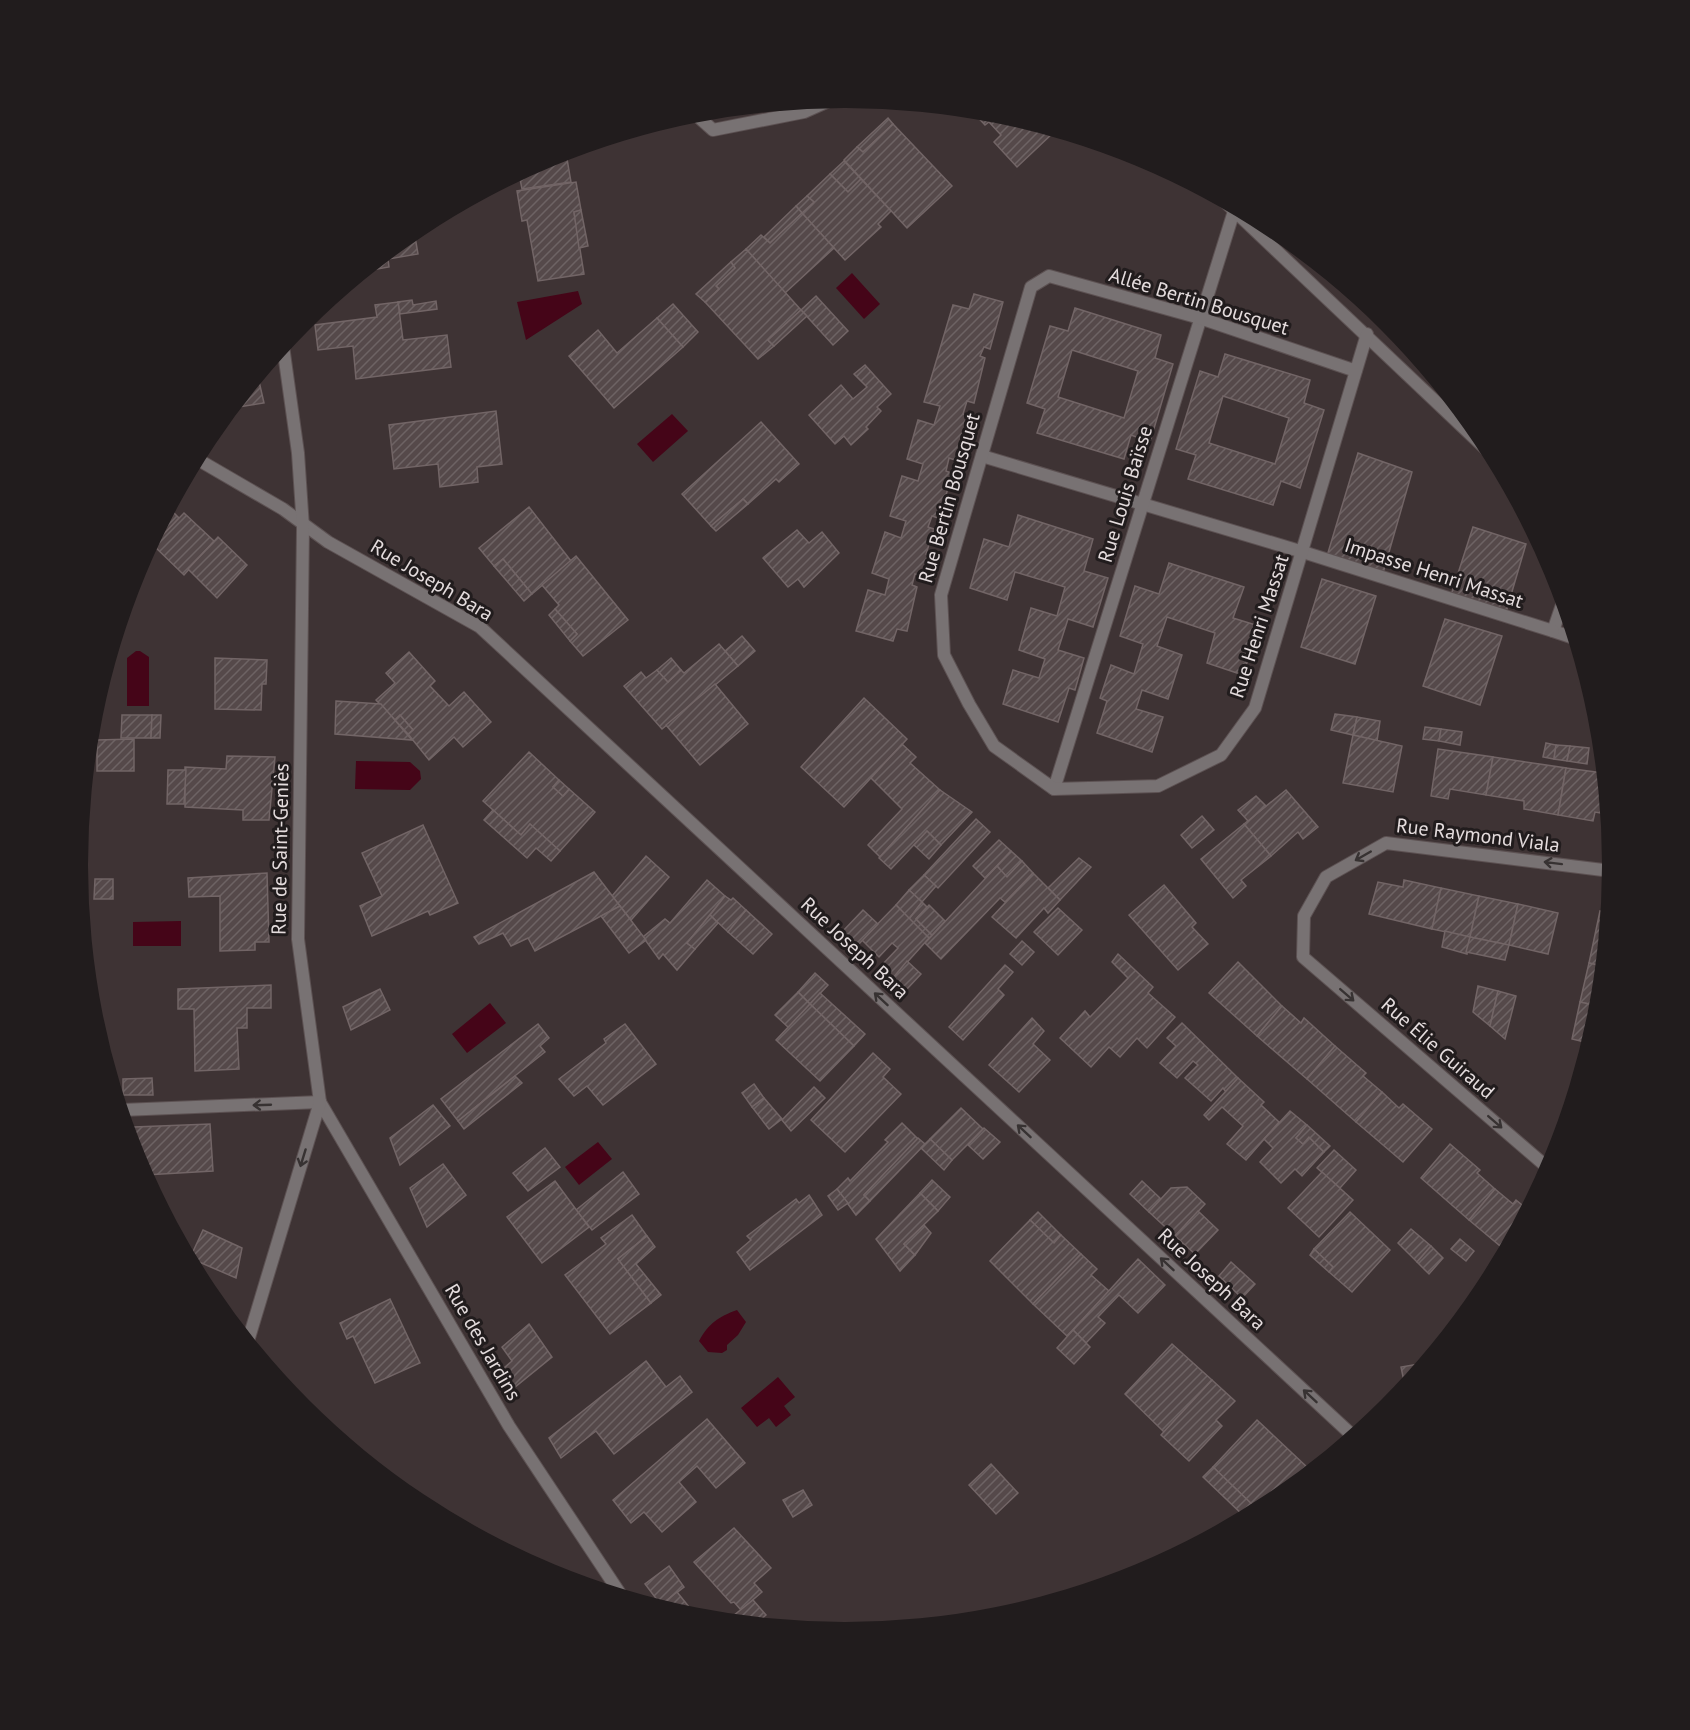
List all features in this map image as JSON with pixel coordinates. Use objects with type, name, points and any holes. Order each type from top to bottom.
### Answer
[{"type":"street","points":[[704,122],[713,130],[810,109]]},
{"type":"street","name":"Rue Louis Baïsse","points":[[1054,789],[1233,216]]},
{"type":"street","points":[[1250,227],[1367,334],[1457,421]]},
{"type":"street","name":"Allée Bertin Bousquet","points":[[1031,287],[1050,276],[1200,318],[1356,371]]},
{"type":"street","name":"Rue Bertin Bousquet","points":[[1031,287],[941,595],[944,655],[994,746],[1054,789]]},
{"type":"street","name":"Rue Henri Massat","points":[[1054,789],[1158,786],[1221,755],[1255,708],[1367,334]]},
{"type":"street","name":"Rue de Saint-Geniès","points":[[250,1333],[320,1102],[298,939],[303,527],[298,453],[285,357]]},
{"type":"street","name":"Impasse Henri Massat","points":[[982,456],[1303,552],[1565,635]]},
{"type":"street","name":"Rue Joseph Bara","points":[[205,463],[283,509],[303,527],[480,627],[1347,1431]]},
{"type":"street","points":[[1553,631],[1558,615]]},
{"type":"street","name":"Rue Raymond Viala","points":[[1303,957],[1304,916],[1326,877],[1386,843],[1602,870]]},
{"type":"street","name":"Rue Élie Guiraud","points":[[1303,957],[1541,1162]]},
{"type":"street","points":[[130,1110],[320,1102]]},
{"type":"street","name":"Rue des Jardins","points":[[320,1102],[509,1426],[614,1585]]},
{"type":"shaded area","points":[[852,273],[880,304],[864,319],[836,288]]},
{"type":"shaded area","points":[[578,291],[582,304],[526,340],[517,302]]},
{"type":"shaded area","points":[[672,414],[688,431],[653,462],[637,444]]},
{"type":"shaded area","points":[[136,651],[149,657],[149,706],[127,706],[127,658]]},
{"type":"shaded area","points":[[356,761],[410,762],[420,771],[421,779],[410,790],[355,789]]},
{"type":"shaded area","points":[[181,921],[181,946],[133,946],[133,922]]},
{"type":"shaded area","points":[[490,1003],[506,1023],[467,1053],[452,1034]]},
{"type":"shaded area","points":[[598,1142],[612,1159],[579,1185],[565,1167]]},
{"type":"shaded area","points":[[737,1310],[746,1322],[738,1335],[722,1353],[708,1352],[699,1341],[706,1330],[724,1315]]},
{"type":"shaded area","points":[[778,1377],[795,1397],[784,1406],[791,1415],[776,1427],[769,1418],[757,1427],[741,1408]]},
{"type":"building","points":[[888,118],[893,124],[863,152],[857,147]]},
{"type":"building","points":[[989,122],[1049,137],[1017,167],[994,142],[1001,135]]},
{"type":"building","points":[[893,124],[952,186],[907,228],[844,160],[857,147],[863,152]]},
{"type":"building","points":[[844,161],[861,179],[848,192],[830,174]]},
{"type":"building","points":[[567,162],[571,182],[522,189],[521,182]]},
{"type":"building","points":[[830,174],[848,192],[861,179],[891,211],[878,224],[881,227],[845,260],[802,213],[814,202],[807,196]]},
{"type":"building","points":[[576,182],[581,210],[574,212],[584,274],[538,281],[527,220],[522,221],[517,191]]},
{"type":"building","points":[[807,196],[814,202],[802,213],[796,206]]},
{"type":"building","points":[[796,206],[802,213],[770,243],[764,237]]},
{"type":"building","points":[[581,210],[588,246],[579,248],[574,212]]},
{"type":"building","points":[[802,213],[834,248],[785,293],[746,249],[761,235],[770,243]]},
{"type":"building","points":[[416,242],[418,254],[394,258]]},
{"type":"building","points":[[746,249],[801,310],[768,340],[774,346],[758,359],[705,302],[719,289],[716,286],[735,268],[731,262]]},
{"type":"building","points":[[388,262],[389,267],[380,269]]},
{"type":"building","points":[[731,262],[735,268],[716,286],[719,289],[705,302],[696,294]]},
{"type":"building","points":[[974,294],[1003,302],[990,349],[984,347],[980,356],[985,358],[974,403],[967,401],[963,414],[968,416],[958,461],[949,458],[946,471],[951,473],[941,519],[932,516],[928,527],[934,529],[926,554],[930,556],[923,576],[915,574],[912,585],[917,587],[907,631],[897,629],[893,641],[856,631],[868,590],[885,595],[889,579],[872,573],[885,532],[901,538],[906,521],[890,516],[902,476],[918,481],[923,464],[907,459],[918,420],[934,425],[940,406],[924,402],[953,305],[969,309]]},
{"type":"building","points":[[816,296],[848,331],[833,345],[801,310]]},
{"type":"building","points":[[412,300],[413,305],[436,301],[437,309],[400,314],[398,302]]},
{"type":"building","points":[[398,302],[403,340],[447,335],[451,367],[356,379],[353,346],[318,350],[315,325],[377,317],[375,305]]},
{"type":"building","points":[[673,304],[698,332],[683,347],[657,318]]},
{"type":"building","points":[[1075,308],[1161,335],[1155,358],[1173,364],[1150,442],[1131,435],[1124,459],[1037,433],[1045,409],[1027,403],[1050,326],[1068,331]],"holes":[[[1072,350],[1138,371],[1124,418],[1058,397]]]},
{"type":"building","points":[[801,310],[807,316],[774,346],[768,340]]},
{"type":"building","points":[[657,318],[683,347],[614,408],[569,356],[598,330],[617,353]]},
{"type":"building","points":[[1225,354],[1310,380],[1304,403],[1324,410],[1300,488],[1281,481],[1273,505],[1188,479],[1196,455],[1176,449],[1200,371],[1218,377]],"holes":[[[1223,396],[1289,418],[1275,464],[1209,443]]]},
{"type":"building","points":[[865,365],[891,394],[877,407],[881,411],[866,427],[868,429],[851,445],[844,436],[835,444],[809,415],[841,385],[853,399],[867,387],[854,374]]},
{"type":"building","points":[[260,386],[264,403],[243,406]]},
{"type":"building","points":[[496,411],[502,464],[477,467],[478,482],[440,487],[438,464],[394,469],[389,425]]},
{"type":"building","points":[[761,422],[799,464],[779,482],[776,479],[748,504],[743,499],[711,526],[682,494]]},
{"type":"building","points":[[1358,453],[1412,472],[1383,573],[1327,556]]},
{"type":"building","points":[[743,499],[748,504],[716,531],[711,526]]},
{"type":"building","points":[[529,507],[571,561],[532,594],[503,559],[494,566],[479,548]]},
{"type":"building","points":[[184,513],[214,541],[184,575],[158,550],[167,531]]},
{"type":"building","points":[[175,514],[179,518],[166,532]]},
{"type":"building","points":[[1018,515],[1093,539],[1084,571],[1108,578],[1093,627],[1068,619],[1058,650],[1084,658],[1075,690],[1069,688],[1058,722],[1003,704],[1013,670],[1039,678],[1045,659],[1019,650],[1031,608],[1057,616],[1065,587],[1015,572],[1007,600],[970,588],[984,539],[1009,547]]},
{"type":"building","points":[[1473,527],[1526,544],[1506,612],[1451,595]]},
{"type":"building","points":[[797,530],[809,543],[822,532],[839,553],[804,587],[798,579],[788,587],[763,558]]},
{"type":"building","points":[[218,537],[247,565],[217,598],[188,569]]},
{"type":"building","points":[[576,556],[628,620],[583,656],[570,641],[577,634],[555,609],[559,605],[542,585]]},
{"type":"building","points":[[503,559],[532,594],[524,601],[494,566]]},
{"type":"building","points":[[1169,563],[1244,587],[1233,618],[1259,626],[1243,675],[1207,663],[1215,633],[1167,617],[1157,646],[1182,655],[1168,699],[1142,690],[1136,709],[1163,717],[1152,752],[1097,733],[1107,701],[1100,698],[1111,665],[1134,674],[1143,644],[1120,636],[1135,586],[1159,594]]},
{"type":"building","points":[[1322,579],[1376,596],[1355,664],[1301,647]]},
{"type":"building","points":[[555,609],[577,634],[570,641],[549,615]]},
{"type":"building","points":[[1445,619],[1502,636],[1480,705],[1423,686]]},
{"type":"building","points":[[742,636],[755,651],[738,666],[725,651]]},
{"type":"building","points":[[719,644],[738,666],[662,729],[624,686],[641,672],[646,678],[657,670],[668,682],[681,670],[684,673]]},
{"type":"building","points":[[409,652],[435,681],[430,686],[449,706],[464,692],[491,722],[463,747],[454,737],[429,760],[408,734],[413,730],[400,715],[395,720],[376,700],[395,683],[386,673]]},
{"type":"building","points":[[215,658],[267,660],[266,684],[262,684],[261,710],[215,709]]},
{"type":"building","points":[[671,658],[681,670],[668,682],[657,670]]},
{"type":"building","points":[[715,684],[748,724],[700,765],[666,725]]},
{"type":"building","points":[[864,698],[907,739],[844,807],[801,767]]},
{"type":"building","points":[[336,701],[381,704],[412,740],[335,734]]},
{"type":"building","points":[[1335,714],[1357,717],[1353,735],[1331,730]]},
{"type":"building","points":[[122,715],[152,715],[151,738],[121,738]]},
{"type":"building","points":[[152,715],[161,715],[160,738],[151,738]]},
{"type":"building","points":[[400,715],[413,730],[408,734],[395,720]]},
{"type":"building","points":[[1357,717],[1380,721],[1377,741],[1353,735]]},
{"type":"building","points":[[1425,727],[1441,729],[1439,741],[1423,739]]},
{"type":"building","points":[[1441,729],[1462,732],[1460,745],[1439,741]]},
{"type":"building","points":[[1353,735],[1402,746],[1393,792],[1343,783]]},
{"type":"building","points":[[134,739],[134,771],[97,771],[99,740]]},
{"type":"building","points":[[1546,743],[1556,745],[1554,759],[1543,757]]},
{"type":"building","points":[[902,744],[916,757],[910,763],[940,790],[880,857],[868,845],[902,809],[871,778]]},
{"type":"building","points":[[1556,745],[1570,746],[1567,761],[1554,759]]},
{"type":"building","points":[[1570,746],[1589,748],[1587,764],[1567,761]]},
{"type":"building","points":[[1438,749],[1493,757],[1486,795],[1450,789],[1448,799],[1431,796]]},
{"type":"building","points":[[529,752],[559,780],[553,787],[563,796],[569,789],[595,812],[560,851],[530,824],[521,835],[483,801]]},
{"type":"building","points":[[227,756],[275,757],[269,820],[243,820],[243,810],[185,807],[185,767],[226,769]]},
{"type":"building","points":[[1493,757],[1566,768],[1558,815],[1524,809],[1524,801],[1486,795]]},
{"type":"building","points":[[1566,768],[1596,772],[1600,813],[1595,812],[1593,821],[1558,815]]},
{"type":"building","points":[[168,770],[186,770],[184,804],[167,804]]},
{"type":"building","points":[[559,780],[569,789],[563,796],[553,787]]},
{"type":"building","points":[[940,790],[972,812],[941,845],[927,831],[891,869],[879,858]]},
{"type":"building","points":[[1286,790],[1318,827],[1303,839],[1298,832],[1271,856],[1244,824]]},
{"type":"building","points":[[1256,796],[1266,806],[1248,821],[1238,810]]},
{"type":"building","points":[[493,810],[521,835],[530,824],[560,851],[551,861],[536,848],[527,858],[484,820]]},
{"type":"building","points":[[1202,816],[1214,830],[1192,848],[1181,835]]},
{"type":"building","points":[[976,819],[990,832],[938,888],[924,875]]},
{"type":"building","points":[[1244,824],[1271,856],[1241,880],[1246,886],[1233,898],[1201,859]]},
{"type":"building","points":[[423,825],[458,903],[430,915],[428,911],[372,936],[360,906],[382,896],[362,853]]},
{"type":"building","points":[[927,831],[941,845],[929,859],[914,845]]},
{"type":"building","points":[[999,840],[1011,851],[985,878],[973,866]]},
{"type":"building","points":[[1011,851],[1022,861],[1007,877],[997,866]]},
{"type":"building","points":[[646,856],[669,877],[631,920],[612,896]]},
{"type":"building","points":[[1079,858],[1091,867],[1060,900],[1048,888]]},
{"type":"building","points":[[1022,861],[1033,873],[1005,902],[1000,898],[941,959],[925,943],[997,866],[1007,877]]},
{"type":"building","points":[[594,872],[620,906],[535,951],[528,938],[511,946],[503,933],[479,944],[474,937]]},
{"type":"building","points":[[267,873],[269,942],[255,942],[255,950],[220,951],[220,896],[189,897],[188,878]]},
{"type":"building","points":[[1033,873],[1060,900],[1048,913],[1044,908],[1016,938],[992,917]]},
{"type":"building","points":[[924,875],[936,886],[922,902],[909,890]]},
{"type":"building","points":[[95,879],[113,879],[113,899],[94,899]]},
{"type":"building","points":[[707,880],[725,896],[687,943],[695,949],[677,970],[663,954],[659,959],[643,937],[665,919],[670,923]]},
{"type":"building","points":[[1404,880],[1441,888],[1432,929],[1369,914],[1378,882],[1403,887]]},
{"type":"building","points":[[1164,885],[1196,923],[1192,927],[1208,944],[1178,970],[1129,915]]},
{"type":"building","points":[[1441,888],[1479,896],[1470,937],[1432,929]]},
{"type":"building","points":[[909,890],[922,902],[909,919],[896,905]]},
{"type":"building","points":[[725,896],[731,900],[733,898],[746,910],[728,932],[710,915]]},
{"type":"building","points":[[1479,896],[1518,904],[1509,945],[1470,937]]},
{"type":"building","points":[[922,902],[927,907],[916,919],[932,935],[929,938],[909,919]]},
{"type":"building","points":[[1518,904],[1558,913],[1548,954],[1509,945]]},
{"type":"building","points":[[896,905],[929,938],[893,978],[881,966],[898,948],[892,943],[879,957],[862,940]]},
{"type":"building","points":[[929,905],[945,921],[932,935],[916,919]]},
{"type":"building","points":[[620,906],[646,940],[629,953],[601,916]]},
{"type":"building","points":[[1058,908],[1082,930],[1058,955],[1034,932]]},
{"type":"building","points":[[746,910],[772,934],[753,954],[728,932]]},
{"type":"building","points":[[863,910],[878,924],[858,945],[843,931]]},
{"type":"building","points":[[1600,911],[1595,964],[1589,963]]},
{"type":"building","points":[[710,915],[718,923],[695,949],[687,943]]},
{"type":"building","points":[[1445,931],[1470,937],[1467,954],[1442,947]]},
{"type":"building","points":[[1470,937],[1509,945],[1505,960],[1466,952]]},
{"type":"building","points":[[1022,941],[1034,952],[1022,965],[1010,954]]},
{"type":"building","points":[[1118,954],[1153,987],[1148,993],[1175,1017],[1147,1048],[1137,1038],[1120,1057],[1109,1047],[1091,1067],[1060,1038],[1085,1011],[1090,1017],[1128,978],[1112,962]]},
{"type":"building","points":[[907,961],[921,974],[907,989],[893,978]]},
{"type":"building","points":[[1238,962],[1282,1006],[1257,1036],[1209,993]]},
{"type":"building","points":[[1589,963],[1595,964],[1588,1004],[1580,1002]]},
{"type":"building","points":[[1005,965],[1013,972],[998,989],[1004,995],[963,1040],[949,1027]]},
{"type":"building","points":[[815,973],[828,985],[810,1004],[798,992]]},
{"type":"building","points":[[271,985],[271,1008],[247,1008],[247,1028],[237,1028],[239,1069],[195,1071],[194,1009],[178,1009],[178,989]]},
{"type":"building","points":[[1478,986],[1498,991],[1490,1026],[1473,1012]]},
{"type":"building","points":[[380,989],[390,1010],[351,1030],[343,1007]]},
{"type":"building","points":[[1498,991],[1516,996],[1505,1039],[1490,1026]]},
{"type":"building","points":[[798,992],[810,1004],[789,1028],[775,1015]]},
{"type":"building","points":[[820,993],[865,1034],[854,1046],[810,1004]]},
{"type":"building","points":[[1580,1002],[1588,1004],[1581,1041],[1572,1039]]},
{"type":"building","points":[[810,1004],[854,1046],[820,1081],[776,1040]]},
{"type":"building","points":[[1282,1006],[1301,1023],[1304,1018],[1335,1046],[1307,1079],[1257,1036]]},
{"type":"building","points":[[1032,1018],[1044,1031],[1033,1044],[1050,1060],[1019,1092],[989,1065]]},
{"type":"building","points":[[1182,1023],[1238,1078],[1226,1092],[1223,1088],[1211,1101],[1185,1078],[1198,1065],[1193,1061],[1177,1078],[1160,1063],[1176,1046],[1167,1038]]},
{"type":"building","points":[[538,1024],[549,1038],[540,1046],[545,1052],[458,1121],[441,1099]]},
{"type":"building","points":[[625,1024],[656,1064],[603,1105],[587,1086],[574,1096],[559,1079],[606,1043],[604,1039]]},
{"type":"building","points":[[1335,1046],[1366,1073],[1363,1076],[1382,1092],[1356,1122],[1307,1079]]},
{"type":"building","points":[[873,1053],[890,1069],[883,1077],[901,1094],[845,1152],[811,1120]]},
{"type":"building","points":[[515,1076],[522,1083],[464,1129],[458,1121]]},
{"type":"building","points":[[152,1078],[153,1095],[125,1095],[123,1079]]},
{"type":"building","points":[[1238,1078],[1264,1102],[1261,1105],[1279,1122],[1246,1160],[1227,1144],[1243,1126],[1222,1107],[1209,1120],[1204,1115]]},
{"type":"building","points":[[754,1084],[764,1098],[752,1107],[742,1093]]},
{"type":"building","points":[[814,1087],[825,1098],[791,1131],[782,1120]]},
{"type":"building","points":[[1382,1092],[1399,1108],[1403,1104],[1432,1129],[1403,1162],[1356,1122]]},
{"type":"building","points":[[764,1098],[782,1119],[769,1129],[752,1107]]},
{"type":"building","points":[[433,1105],[450,1126],[400,1165],[390,1138]]},
{"type":"building","points":[[961,1108],[983,1129],[952,1160],[930,1139]]},
{"type":"building","points":[[1290,1111],[1307,1125],[1296,1138],[1303,1144],[1309,1137],[1324,1152],[1302,1176],[1295,1169],[1281,1183],[1260,1162],[1273,1148],[1264,1139]]},
{"type":"building","points":[[902,1123],[918,1139],[864,1195],[870,1201],[856,1215],[837,1189],[848,1178],[850,1181],[888,1142],[885,1140]]},
{"type":"building","points":[[210,1124],[213,1171],[155,1174],[136,1127]]},
{"type":"building","points":[[1307,1125],[1330,1146],[1324,1152],[1309,1137],[1303,1144],[1296,1138]]},
{"type":"building","points":[[984,1128],[1000,1142],[983,1159],[968,1145]]},
{"type":"building","points":[[918,1138],[925,1144],[870,1201],[864,1195]]},
{"type":"building","points":[[930,1139],[952,1160],[944,1170],[921,1148]]},
{"type":"building","points":[[1450,1144],[1480,1170],[1477,1173],[1495,1189],[1469,1220],[1421,1178]]},
{"type":"building","points":[[545,1148],[560,1167],[528,1191],[513,1173]]},
{"type":"building","points":[[1334,1150],[1356,1170],[1340,1188],[1317,1168]]},
{"type":"building","points":[[443,1164],[466,1195],[427,1227],[410,1188]]},
{"type":"building","points":[[623,1172],[639,1194],[592,1230],[576,1210]]},
{"type":"building","points":[[1322,1172],[1353,1200],[1319,1237],[1288,1208]]},
{"type":"building","points":[[932,1180],[950,1197],[938,1211],[920,1193]]},
{"type":"building","points":[[555,1181],[589,1227],[542,1263],[507,1217]]},
{"type":"building","points":[[1142,1181],[1161,1199],[1149,1212],[1130,1194]]},
{"type":"building","points":[[1187,1187],[1205,1204],[1175,1236],[1149,1212],[1171,1188]]},
{"type":"building","points":[[837,1189],[848,1203],[838,1210],[828,1196]]},
{"type":"building","points":[[1495,1189],[1513,1204],[1516,1200],[1521,1204],[1499,1245],[1469,1220]]},
{"type":"building","points":[[920,1193],[938,1211],[904,1244],[915,1255],[900,1271],[876,1239]]},
{"type":"building","points":[[809,1195],[822,1215],[750,1270],[737,1252],[751,1240],[747,1236],[796,1199],[799,1203]]},
{"type":"building","points":[[1198,1211],[1218,1230],[1195,1254],[1175,1236]]},
{"type":"building","points":[[1038,1212],[1061,1235],[1054,1243],[1030,1220]]},
{"type":"building","points":[[1350,1212],[1390,1250],[1352,1292],[1329,1272],[1333,1267],[1314,1249]]},
{"type":"building","points":[[632,1215],[647,1236],[618,1259],[651,1303],[610,1334],[565,1275],[606,1244],[601,1238]]},
{"type":"building","points":[[1030,1220],[1054,1243],[1061,1235],[1081,1254],[1033,1304],[990,1261]]},
{"type":"building","points":[[924,1225],[931,1233],[915,1255],[904,1244]]},
{"type":"building","points":[[1411,1229],[1431,1246],[1417,1262],[1398,1243]]},
{"type":"building","points":[[203,1230],[242,1248],[236,1278],[203,1264],[194,1249]]},
{"type":"building","points":[[647,1236],[655,1247],[636,1264],[661,1295],[651,1303],[618,1259]]},
{"type":"building","points":[[1460,1239],[1474,1251],[1466,1261],[1451,1249]]},
{"type":"building","points":[[1431,1246],[1443,1258],[1429,1274],[1417,1262]]},
{"type":"building","points":[[1314,1249],[1333,1267],[1329,1272],[1310,1255]]},
{"type":"building","points":[[1081,1254],[1097,1269],[1091,1275],[1109,1291],[1067,1336],[1033,1304]]},
{"type":"building","points":[[1138,1259],[1165,1285],[1138,1313],[1119,1295],[1098,1317],[1105,1323],[1086,1343],[1073,1330]]},
{"type":"building","points":[[1231,1262],[1255,1284],[1242,1298],[1219,1276]]},
{"type":"building","points":[[390,1299],[420,1363],[375,1383],[353,1336],[347,1339],[340,1323]]},
{"type":"building","points":[[529,1324],[552,1357],[515,1387],[504,1368],[512,1361],[502,1347]]},
{"type":"building","points":[[1073,1330],[1090,1347],[1074,1364],[1057,1348]]},
{"type":"building","points":[[1172,1344],[1212,1380],[1164,1432],[1125,1394]]},
{"type":"building","points":[[646,1361],[666,1387],[680,1376],[692,1392],[614,1454],[596,1431],[561,1458],[549,1438]]},
{"type":"building","points":[[1413,1365],[1403,1376],[1401,1367]]},
{"type":"building","points":[[1212,1380],[1235,1401],[1216,1420],[1222,1426],[1189,1461],[1161,1435]]},
{"type":"building","points":[[707,1419],[745,1463],[716,1488],[697,1466],[679,1482],[696,1502],[662,1532],[644,1512],[631,1523],[613,1500]]},
{"type":"building","points":[[1257,1420],[1305,1465],[1251,1503],[1213,1467]]},
{"type":"building","points":[[991,1464],[1018,1493],[996,1514],[969,1485]]},
{"type":"building","points":[[1213,1467],[1251,1503],[1238,1511],[1203,1477]]},
{"type":"building","points":[[803,1490],[812,1505],[793,1517],[783,1500]]},
{"type":"building","points":[[734,1528],[771,1568],[754,1583],[762,1592],[741,1610],[734,1602],[731,1603],[694,1562]]},
{"type":"building","points":[[669,1566],[684,1587],[667,1600],[655,1597],[645,1584]]},
{"type":"building","points":[[677,1592],[687,1605],[667,1600]]},
{"type":"building","points":[[753,1600],[766,1615],[764,1617],[736,1613]]}]
